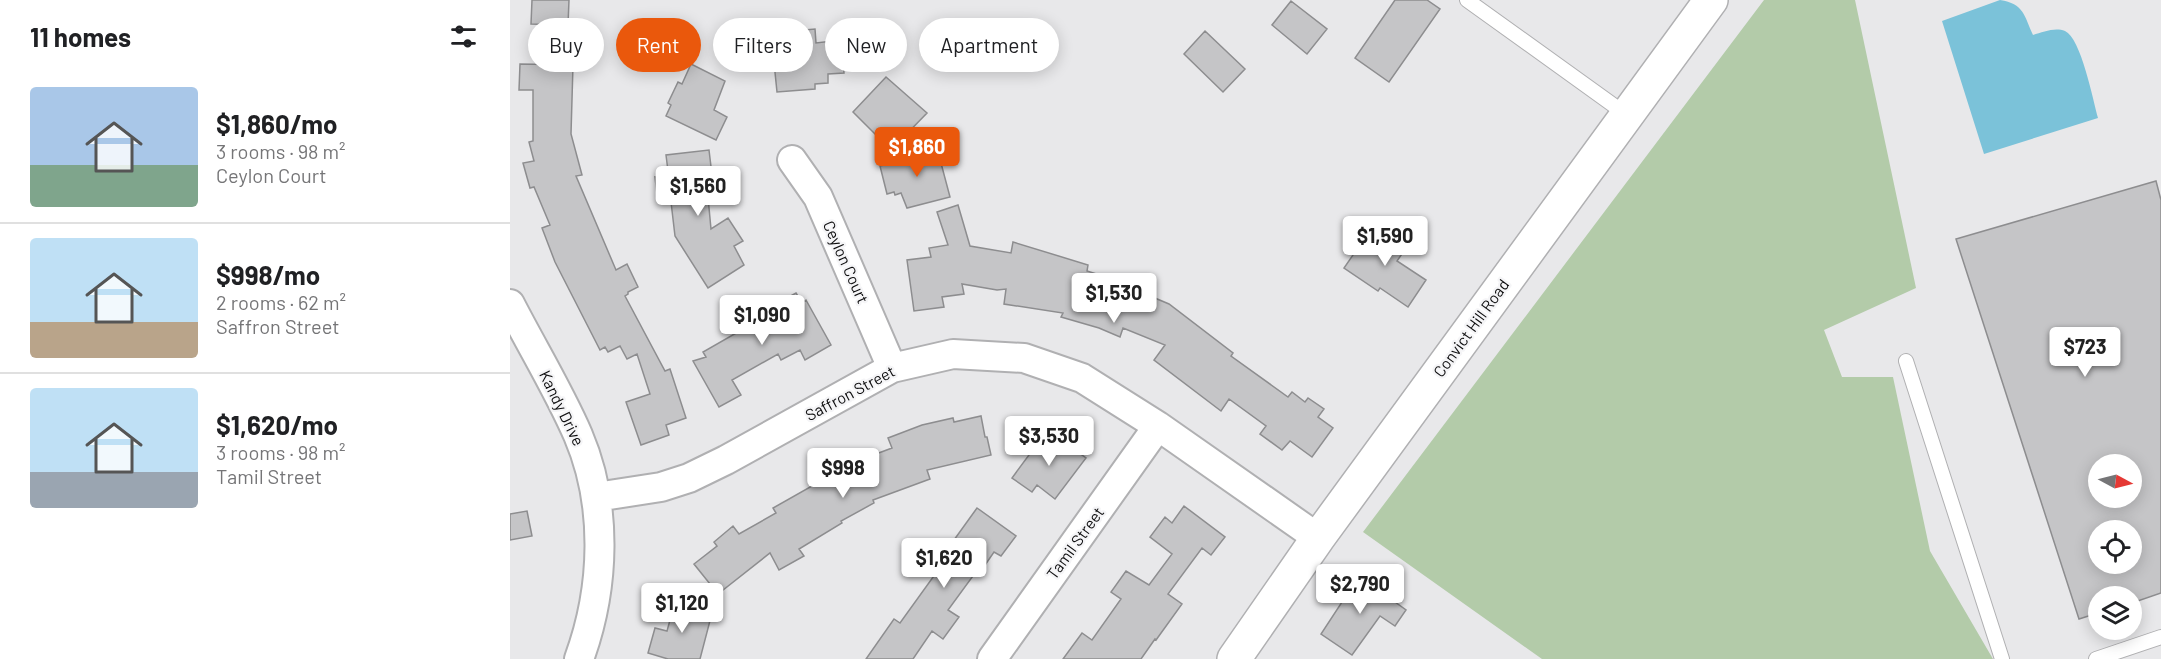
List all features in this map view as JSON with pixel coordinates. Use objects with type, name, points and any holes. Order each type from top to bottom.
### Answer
[{"type":"street","name":"Convict Hill Road","points":[[1243,656],[1318,538],[1712,0]]},
{"type":"street","name":"Ceylon Court","points":[[792,160],[818,197],[892,368]]},
{"type":"street","name":"Kandy Drive","points":[[510,304],[578,436],[596,497],[600,537],[596,591],[593,614],[579,659]]},
{"type":"street","name":"Saffron Street","points":[[596,497],[661,487],[689,478],[726,460],[892,368],[953,354],[1024,358],[1082,378],[1158,426],[1318,538]]},
{"type":"street","name":"Tamil Street","points":[[992,659],[1158,426]]},
{"type":"lane","points":[[1467,0],[1627,115]]},
{"type":"lane","points":[[1906,361],[2002,659]]},
{"type":"lane","points":[[2096,659],[2161,637]]},
{"type":"green space","points":[[1764,0],[1855,0],[1916,288],[1824,330],[1842,377],[1893,377],[1930,551],[1993,659],[1542,659],[1363,532]]},
{"type":"water","points":[[2000,0],[2019,8],[2033,35],[2057,30],[2065,31],[2071,36],[2090,84],[2098,118],[1984,154],[1942,21]]},
{"type":"building","points":[[532,0],[569,0],[568,18],[531,18]]},
{"type":"building","points":[[1395,0],[1427,0],[1440,9],[1389,82],[1355,58]]},
{"type":"building","points":[[1291,1],[1327,29],[1307,54],[1272,25]]},
{"type":"building","points":[[813,29],[815,29],[816,43],[825,42],[825,72],[844,73],[828,74],[828,83],[815,84],[815,89],[777,92],[775,72],[813,72]]},
{"type":"building","points":[[1205,31],[1245,69],[1223,92],[1184,54]]},
{"type":"building","points":[[520,64],[528,64],[528,72],[573,72],[571,134],[582,175],[576,176],[616,270],[627,264],[638,287],[625,296],[665,371],[670,369],[686,418],[666,425],[669,435],[641,445],[626,402],[650,394],[637,354],[627,359],[620,346],[608,352],[605,347],[600,350],[555,262],[542,228],[550,225],[534,187],[530,188],[523,163],[534,161],[529,142],[533,141],[533,90],[519,90]]},
{"type":"building","points":[[701,69],[725,81],[714,110],[727,117],[716,140],[666,116],[671,105],[668,103],[678,82],[682,84],[687,72],[701,72]]},
{"type":"building","points":[[886,77],[927,113],[891,150],[853,112]]},
{"type":"building","points":[[937,148],[950,197],[907,208],[901,193],[887,194],[880,166]]},
{"type":"building","points":[[709,150],[712,175],[706,176],[711,229],[728,218],[743,241],[734,246],[744,265],[708,288],[675,236],[671,202],[658,203],[655,177],[669,179],[666,155]]},
{"type":"building","points":[[2156,181],[2161,200],[2161,593],[2142,600],[2142,586],[2088,586],[2088,616],[2079,619],[1956,239]]},
{"type":"building","points":[[958,205],[970,246],[1011,253],[1013,242],[1088,265],[1087,271],[1169,304],[1233,353],[1231,356],[1288,397],[1292,392],[1305,402],[1308,398],[1324,409],[1318,417],[1333,428],[1312,457],[1290,441],[1282,450],[1260,434],[1266,426],[1229,399],[1221,411],[1154,360],[1165,345],[1123,328],[1120,337],[1061,317],[1063,313],[1004,304],[1006,289],[997,290],[962,284],[964,294],[942,297],[944,307],[914,311],[907,260],[931,257],[929,248],[948,245],[937,212]]},
{"type":"building","points":[[1373,226],[1406,248],[1397,261],[1426,280],[1408,307],[1380,288],[1378,291],[1344,268]]},
{"type":"building","points":[[796,293],[802,303],[806,300],[831,345],[805,360],[800,350],[781,360],[778,354],[732,380],[741,395],[719,407],[693,361],[706,357],[703,352],[759,320],[756,315]]},
{"type":"building","points":[[981,416],[991,455],[927,470],[930,479],[873,500],[874,503],[841,521],[842,523],[799,549],[804,556],[779,570],[770,553],[718,594],[694,564],[717,546],[714,542],[733,526],[739,534],[776,513],[773,508],[826,478],[830,485],[872,462],[871,460],[877,457],[876,454],[892,448],[888,438],[922,425],[953,418],[954,422]]},
{"type":"building","points":[[1043,436],[1059,448],[1064,442],[1086,458],[1055,499],[1037,485],[1032,492],[1012,478]]},
{"type":"building","points":[[1184,506],[1225,537],[1211,555],[1202,548],[1168,594],[1182,604],[1141,659],[1063,659],[1082,633],[1092,640],[1121,599],[1111,592],[1126,571],[1149,585],[1172,554],[1150,537],[1165,517],[1172,523]]},
{"type":"building","points":[[977,508],[1016,536],[1001,556],[994,552],[981,571],[978,569],[948,610],[959,617],[943,639],[932,631],[913,659],[866,659],[894,619],[900,623],[949,555],[947,554],[956,542],[954,540]]},
{"type":"building","points":[[527,511],[532,536],[510,540],[510,514]]},
{"type":"building","points":[[1359,576],[1406,610],[1395,626],[1380,616],[1352,655],[1321,634]]},
{"type":"building","points":[[675,602],[712,613],[700,659],[668,659],[648,653],[655,628],[667,631]]}]
